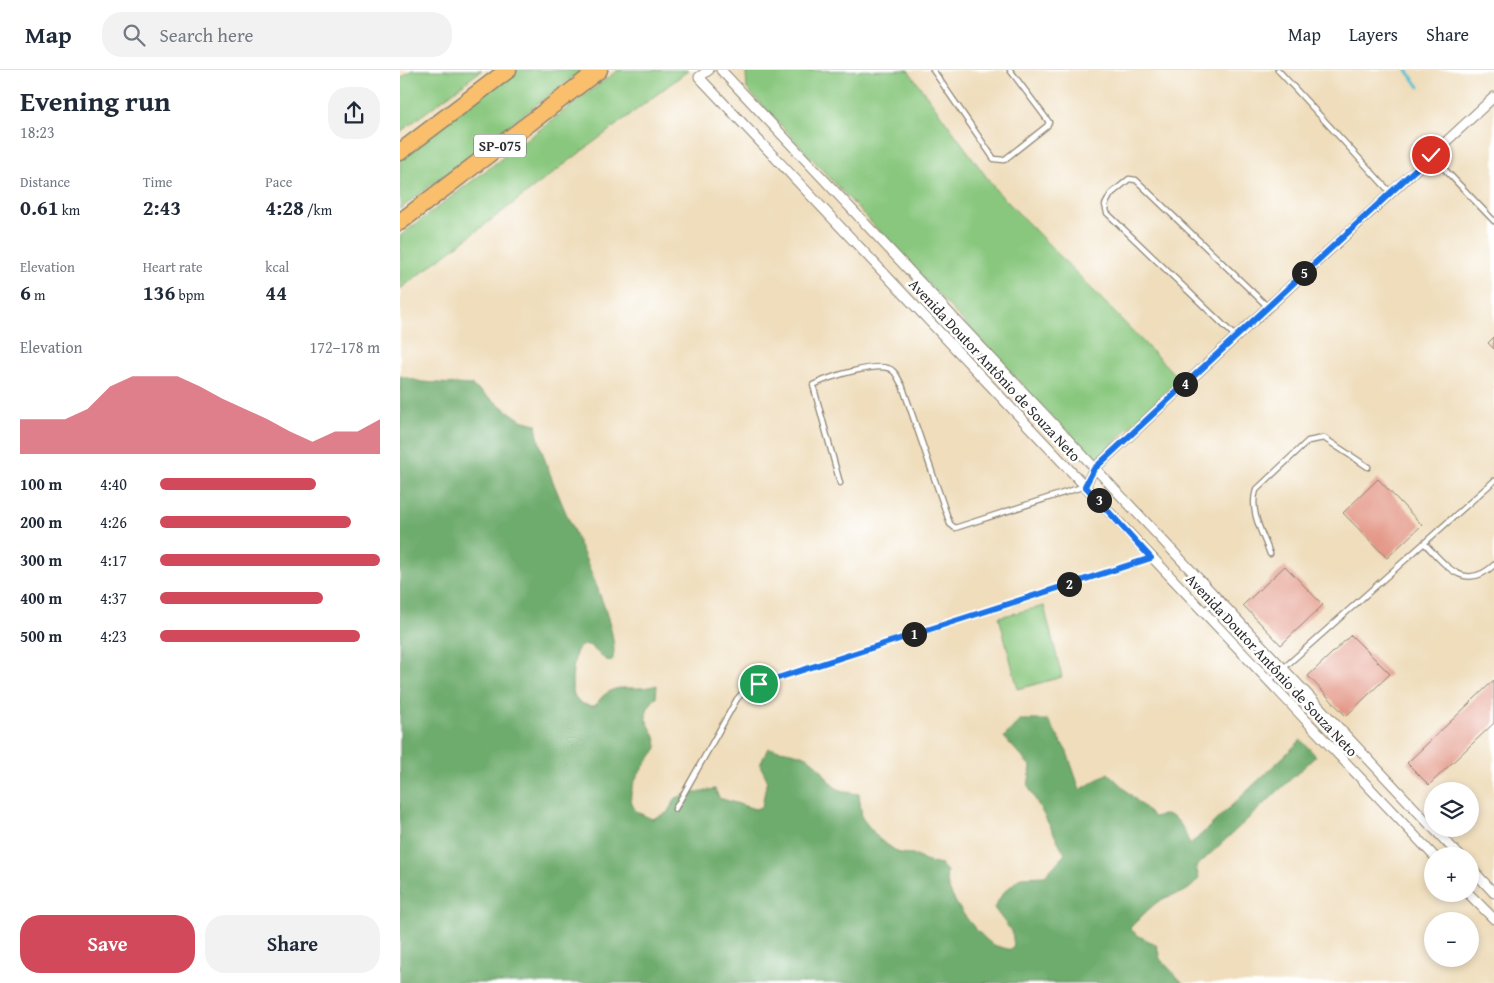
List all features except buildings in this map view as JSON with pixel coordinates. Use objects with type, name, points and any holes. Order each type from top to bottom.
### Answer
[{"type":"highway","points":[[400,152],[508,70]]},
{"type":"highway","name":"SP-075","points":[[400,222],[599,70]]},
{"type":"street","name":"Avenida Doutor Antônio de Souza Neto","points":[[709,70],[699,77],[1426,847]]},
{"type":"street","name":"Avenida Doutor Antônio de Souza Neto","points":[[721,70],[810,167],[1424,818]]},
{"type":"street","points":[[1085,486],[1094,469],[1494,97]]},
{"type":"street","points":[[797,180],[810,167]]},
{"type":"street","name":"Avenida Doutor Antônio de Souza Neto","points":[[1442,837],[1451,847]]},
{"type":"street","points":[[1479,876],[1494,892]]},
{"type":"street","points":[[1477,902],[1494,920]]},
{"type":"lane","points":[[933,70],[994,158],[999,161],[1004,160],[1047,126],[1049,122],[1010,70]]},
{"type":"lane","points":[[1278,70],[1391,193]]},
{"type":"lane","points":[[1431,155],[1494,222]]},
{"type":"lane","points":[[1236,337],[1107,213],[1105,205],[1111,194],[1128,179],[1136,180],[1268,306]]},
{"type":"lane","points":[[840,483],[813,385],[870,367],[884,366],[893,370],[902,385],[950,524],[955,528],[1085,486]]},
{"type":"lane","points":[[1270,554],[1254,511],[1253,500],[1256,490],[1308,441],[1324,438],[1368,467]]},
{"type":"lane","points":[[1269,681],[1284,670],[1494,482]]},
{"type":"lane","points":[[1424,543],[1454,573],[1463,576],[1472,576],[1494,564]]},
{"type":"lane","points":[[675,809],[737,699],[747,688],[1151,558]]},
{"type":"lane","points":[[1203,611],[1218,600]]},
{"type":"green space","points":[[412,70],[482,70],[400,132],[400,79]]},
{"type":"green space","points":[[515,70],[582,70],[400,209],[400,158]]},
{"type":"green space","points":[[618,70],[689,70],[400,289],[400,236]]},
{"type":"green space","points":[[908,70],[996,190],[1179,379],[1094,462],[747,89],[746,71]]},
{"type":"green space","points":[[400,376],[422,382],[471,385],[521,420],[536,424],[541,448],[596,585],[607,617],[613,643],[612,661],[606,660],[589,645],[578,649],[575,656],[572,679],[573,692],[580,702],[595,706],[602,697],[615,689],[657,685],[656,698],[646,712],[646,718],[654,734],[657,748],[636,779],[631,797],[632,805],[638,812],[652,819],[667,813],[676,798],[690,793],[715,789],[719,798],[755,809],[762,807],[767,779],[760,765],[768,748],[802,755],[810,759],[834,786],[859,794],[862,818],[879,839],[899,853],[913,854],[925,861],[941,865],[947,871],[949,889],[954,900],[977,931],[992,944],[1011,950],[1014,945],[1012,932],[994,908],[1003,893],[1021,877],[1045,876],[1065,854],[1028,786],[1031,767],[1004,737],[1020,720],[1048,720],[1067,752],[1080,790],[1108,773],[1154,817],[1162,815],[1174,818],[1182,827],[1190,845],[1301,740],[1316,756],[1196,867],[1199,878],[1189,889],[1159,901],[1130,928],[1136,934],[1157,946],[1160,959],[1183,983],[400,983]]},
{"type":"green space","points":[[1044,606],[1062,677],[1018,689],[999,617]]},
{"type":"waterway","points":[[1407,70],[1419,87]]},
{"type":"route","points":[[759,684],[1151,558],[1085,486],[1094,469],[1431,155]]}]
